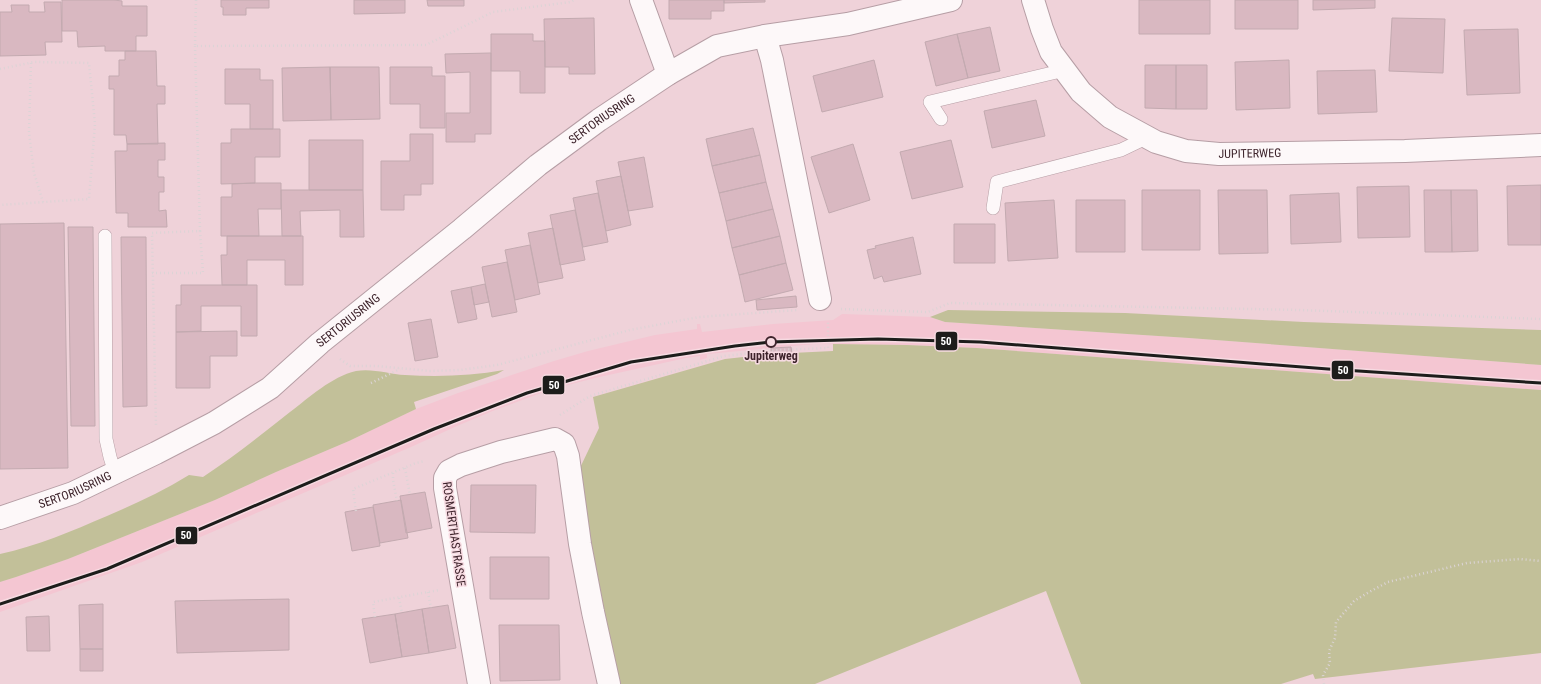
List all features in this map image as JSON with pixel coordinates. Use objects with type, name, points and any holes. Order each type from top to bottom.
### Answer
[{"type":"street","points":[[641,0],[668,74]]},
{"type":"street","name":"SERTORIUSRING","points":[[0,518],[73,493],[115,473],[214,423],[270,388],[320,343],[462,229],[538,165],[598,120],[668,74],[717,46],[765,36],[848,24],[950,0]]},
{"type":"street","name":"JUPITERWEG","points":[[1033,0],[1051,52],[1081,92],[1110,117],[1146,138],[1186,151],[1219,154],[1405,151],[1541,145]]},
{"type":"street","points":[[765,36],[772,60],[821,309]]},
{"type":"street","name":"ROSMERTHASTRASSE","points":[[480,684],[461,586],[445,488],[445,478],[449,471],[461,465],[501,452],[555,439],[564,444],[568,456],[580,544],[609,684]]},
{"type":"lane","points":[[941,119],[930,102],[1065,70]]},
{"type":"lane","points":[[993,208],[997,182],[1121,150],[1146,138]]},
{"type":"lane","points":[[105,236],[106,439],[115,473]]},
{"type":"path","points":[[152,273],[203,273],[200,231],[195,46],[196,0]]},
{"type":"path","points":[[195,46],[426,45],[492,12],[571,2],[574,0]]},
{"type":"path","points":[[31,63],[29,132],[34,173],[43,202]]},
{"type":"path","points":[[0,69],[31,63],[89,63],[95,124],[89,199],[0,205]]},
{"type":"path","points":[[156,453],[152,233],[200,231]]},
{"type":"path","points":[[350,366],[460,370],[497,365],[597,338],[699,317],[821,309],[928,312],[950,303],[1300,310],[1541,320]]},
{"type":"path","points":[[558,416],[590,396],[724,356],[779,350],[828,348],[821,309]]},
{"type":"path","points":[[371,383],[400,369]]},
{"type":"path","points":[[356,511],[353,489],[416,463],[430,460],[442,465],[449,471]]},
{"type":"path","points":[[405,468],[410,495]]},
{"type":"path","points":[[394,473],[393,480],[397,501]]},
{"type":"path","points":[[1324,684],[1322,675],[1330,663],[1329,651],[1335,638],[1336,622],[1354,602],[1371,591],[1388,582],[1467,564],[1520,559],[1541,561]]},
{"type":"path","points":[[375,617],[373,602],[461,586]]},
{"type":"path","points":[[428,592],[431,608]]},
{"type":"path","points":[[399,598],[402,613]]},
{"type":"shaded area","points":[[948,310],[1125,313],[1304,322],[1541,330],[1541,365],[1189,338],[945,322],[930,317]]},
{"type":"shaded area","points":[[842,314],[930,317],[945,322],[1189,338],[1541,365],[1541,390],[977,348],[907,345],[814,344],[707,354],[707,358],[700,360],[700,356],[686,358],[552,389],[457,426],[142,562],[0,612],[0,582],[68,559],[215,500],[349,441],[416,409],[458,393],[588,351],[655,335],[697,329],[697,324],[700,324],[702,332],[773,324],[833,320]]},
{"type":"shaded area","points":[[833,344],[977,348],[1541,390],[1541,653],[1315,679],[1313,674],[1281,684],[1081,684],[1046,591],[815,684],[617,684],[607,644],[578,472],[599,428],[593,397],[725,359],[771,354],[833,351]]},
{"type":"shaded area","points":[[368,370],[405,375],[442,376],[479,374],[504,370],[497,374],[414,402],[416,409],[349,441],[215,500],[68,559],[0,582],[0,554],[54,538],[81,527],[149,497],[189,475],[203,477],[247,446],[321,388],[347,374],[356,371]]},
{"type":"building","points":[[62,0],[114,0],[122,1],[122,6],[147,6],[147,36],[136,36],[136,51],[105,51],[105,46],[78,47],[77,31],[62,31]]},
{"type":"building","points":[[221,0],[269,0],[269,8],[246,8],[246,15],[223,15]]},
{"type":"building","points":[[354,0],[405,0],[405,13],[354,14]]},
{"type":"building","points":[[427,0],[464,0],[464,6],[428,6]]},
{"type":"building","points":[[669,0],[724,0],[724,11],[711,11],[711,19],[669,19]]},
{"type":"building","points":[[724,0],[765,0],[765,2],[724,3]]},
{"type":"building","points":[[1139,0],[1210,0],[1210,34],[1139,34]]},
{"type":"building","points":[[1235,0],[1298,0],[1298,29],[1235,29]]},
{"type":"building","points":[[1313,0],[1375,0],[1375,8],[1313,10]]},
{"type":"building","points":[[44,2],[61,2],[62,42],[45,42],[46,55],[0,56],[0,12],[12,12],[11,5],[29,5],[29,12],[45,12]]},
{"type":"building","points":[[594,18],[595,74],[569,74],[569,67],[545,67],[544,19]]},
{"type":"building","points":[[1392,18],[1445,19],[1443,73],[1389,71]]},
{"type":"building","points":[[990,27],[1000,71],[968,78],[957,34]]},
{"type":"building","points":[[1518,29],[1520,93],[1467,95],[1464,30]]},
{"type":"building","points":[[491,34],[533,34],[533,41],[545,41],[545,93],[520,93],[520,71],[491,71]]},
{"type":"building","points":[[957,34],[968,78],[936,86],[925,42]]},
{"type":"building","points":[[125,51],[156,51],[157,86],[165,86],[165,104],[157,104],[158,144],[127,144],[126,135],[114,135],[114,89],[109,89],[109,76],[119,76],[119,60],[125,60]]},
{"type":"building","points":[[491,53],[491,134],[475,134],[475,142],[446,142],[446,113],[470,113],[470,72],[446,73],[445,54]]},
{"type":"building","points":[[874,60],[883,97],[822,112],[813,76]]},
{"type":"building","points":[[1289,60],[1290,108],[1236,110],[1235,62]]},
{"type":"building","points":[[1145,65],[1176,65],[1176,109],[1145,108]]},
{"type":"building","points":[[1176,65],[1207,65],[1207,109],[1176,109]]},
{"type":"building","points":[[330,67],[379,67],[380,119],[331,120]]},
{"type":"building","points":[[330,67],[331,120],[283,121],[282,68]]},
{"type":"building","points":[[390,67],[432,67],[432,76],[445,76],[445,128],[420,128],[420,104],[390,104]]},
{"type":"building","points":[[225,69],[260,69],[260,80],[273,80],[273,129],[250,129],[250,104],[225,104]]},
{"type":"building","points":[[1375,70],[1377,112],[1318,114],[1317,71]]},
{"type":"building","points":[[1036,100],[1045,136],[992,148],[984,111]]},
{"type":"building","points":[[753,128],[760,155],[712,166],[706,139]]},
{"type":"building","points":[[231,129],[280,129],[280,157],[255,157],[255,183],[221,184],[221,143],[231,143]]},
{"type":"building","points":[[410,134],[433,134],[433,184],[421,184],[421,195],[404,195],[404,210],[381,210],[381,161],[410,161]]},
{"type":"building","points":[[309,140],[363,140],[363,190],[309,190]]},
{"type":"building","points":[[951,140],[963,187],[912,199],[900,152]]},
{"type":"building","points":[[165,143],[165,160],[158,160],[158,177],[164,177],[164,192],[159,192],[159,211],[166,210],[167,227],[128,227],[128,213],[116,213],[115,151],[127,151],[127,144]]},
{"type":"building","points":[[853,144],[870,200],[829,213],[811,157]]},
{"type":"building","points":[[760,155],[766,182],[719,193],[712,166]]},
{"type":"building","points":[[644,157],[653,207],[628,211],[618,162]]},
{"type":"building","points":[[621,176],[631,225],[606,231],[596,181]]},
{"type":"building","points":[[766,182],[773,209],[726,221],[719,193]]},
{"type":"building","points":[[281,183],[281,209],[258,209],[259,236],[221,236],[221,197],[232,197],[232,184]]},
{"type":"building","points":[[1541,185],[1541,245],[1508,245],[1507,186]]},
{"type":"building","points":[[1409,186],[1410,237],[1358,238],[1357,187]]},
{"type":"building","points":[[281,190],[363,190],[364,237],[340,237],[340,210],[300,211],[301,236],[282,236]]},
{"type":"building","points":[[1142,190],[1200,190],[1200,250],[1142,250]]},
{"type":"building","points":[[1218,190],[1267,190],[1268,253],[1219,254]]},
{"type":"building","points":[[1424,190],[1451,190],[1452,252],[1425,252]]},
{"type":"building","points":[[1451,190],[1477,190],[1478,251],[1452,252]]},
{"type":"building","points":[[598,193],[608,242],[583,247],[573,198]]},
{"type":"building","points":[[1339,193],[1341,242],[1291,244],[1290,195]]},
{"type":"building","points":[[1054,200],[1058,258],[1008,261],[1005,203]]},
{"type":"building","points":[[1076,200],[1125,200],[1125,252],[1076,252]]},
{"type":"building","points":[[773,209],[780,236],[732,248],[726,221]]},
{"type":"building","points":[[575,210],[585,260],[560,265],[550,215]]},
{"type":"building","points":[[64,223],[68,468],[0,469],[0,224]]},
{"type":"building","points":[[954,224],[995,224],[995,263],[954,263]]},
{"type":"building","points":[[68,227],[93,227],[95,426],[71,426]]},
{"type":"building","points":[[553,228],[563,278],[538,283],[528,233]]},
{"type":"building","points":[[227,236],[303,236],[303,285],[285,285],[285,260],[247,260],[247,285],[222,285],[221,255],[227,255]]},
{"type":"building","points":[[780,236],[786,263],[739,275],[732,248]]},
{"type":"building","points":[[121,237],[146,237],[147,406],[123,407]]},
{"type":"building","points":[[913,237],[921,274],[884,282],[882,276],[874,279],[867,250],[876,248],[875,246]]},
{"type":"building","points":[[530,245],[540,294],[515,300],[505,250]]},
{"type":"building","points":[[507,262],[517,312],[492,317],[482,267]]},
{"type":"building","points":[[786,263],[793,290],[745,302],[739,275]]},
{"type":"building","points":[[485,284],[489,302],[474,305],[471,287]]},
{"type":"building","points":[[181,285],[257,285],[257,336],[241,336],[241,306],[201,306],[201,331],[176,332],[176,305],[181,305]]},
{"type":"building","points":[[471,287],[477,319],[458,323],[451,291]]},
{"type":"building","points":[[796,296],[797,307],[757,310],[756,300]]},
{"type":"building","points":[[431,319],[438,357],[415,361],[408,323]]},
{"type":"building","points":[[237,331],[237,356],[210,356],[210,388],[176,388],[176,332]]},
{"type":"building","points":[[791,347],[792,353],[771,354],[771,348]]},
{"type":"building","points":[[471,485],[536,485],[535,533],[470,532]]},
{"type":"building","points":[[425,492],[432,528],[406,533],[400,496]]},
{"type":"building","points":[[401,500],[408,538],[380,543],[373,505]]},
{"type":"building","points":[[373,507],[380,546],[352,551],[345,512]]},
{"type":"building","points":[[490,557],[549,557],[549,599],[490,599]]},
{"type":"building","points":[[289,599],[289,650],[177,653],[175,601]]},
{"type":"building","points":[[103,604],[103,649],[80,649],[79,605]]},
{"type":"building","points":[[448,605],[456,648],[429,653],[422,609]]},
{"type":"building","points":[[422,609],[429,653],[402,657],[395,614]]},
{"type":"building","points":[[395,614],[402,657],[370,663],[362,619]]},
{"type":"building","points":[[49,616],[50,651],[27,651],[26,617]]},
{"type":"building","points":[[499,625],[559,625],[560,680],[500,681]]},
{"type":"building","points":[[80,649],[103,649],[103,671],[80,671]]},
{"type":"transit line","name":"50","points":[[0,604],[107,569],[434,429],[527,393],[631,362],[735,346],[770,342],[878,339],[980,342],[1328,369],[1541,383]]},
{"type":"place","name":"Jupiterweg","points":[[771,342]]}]
